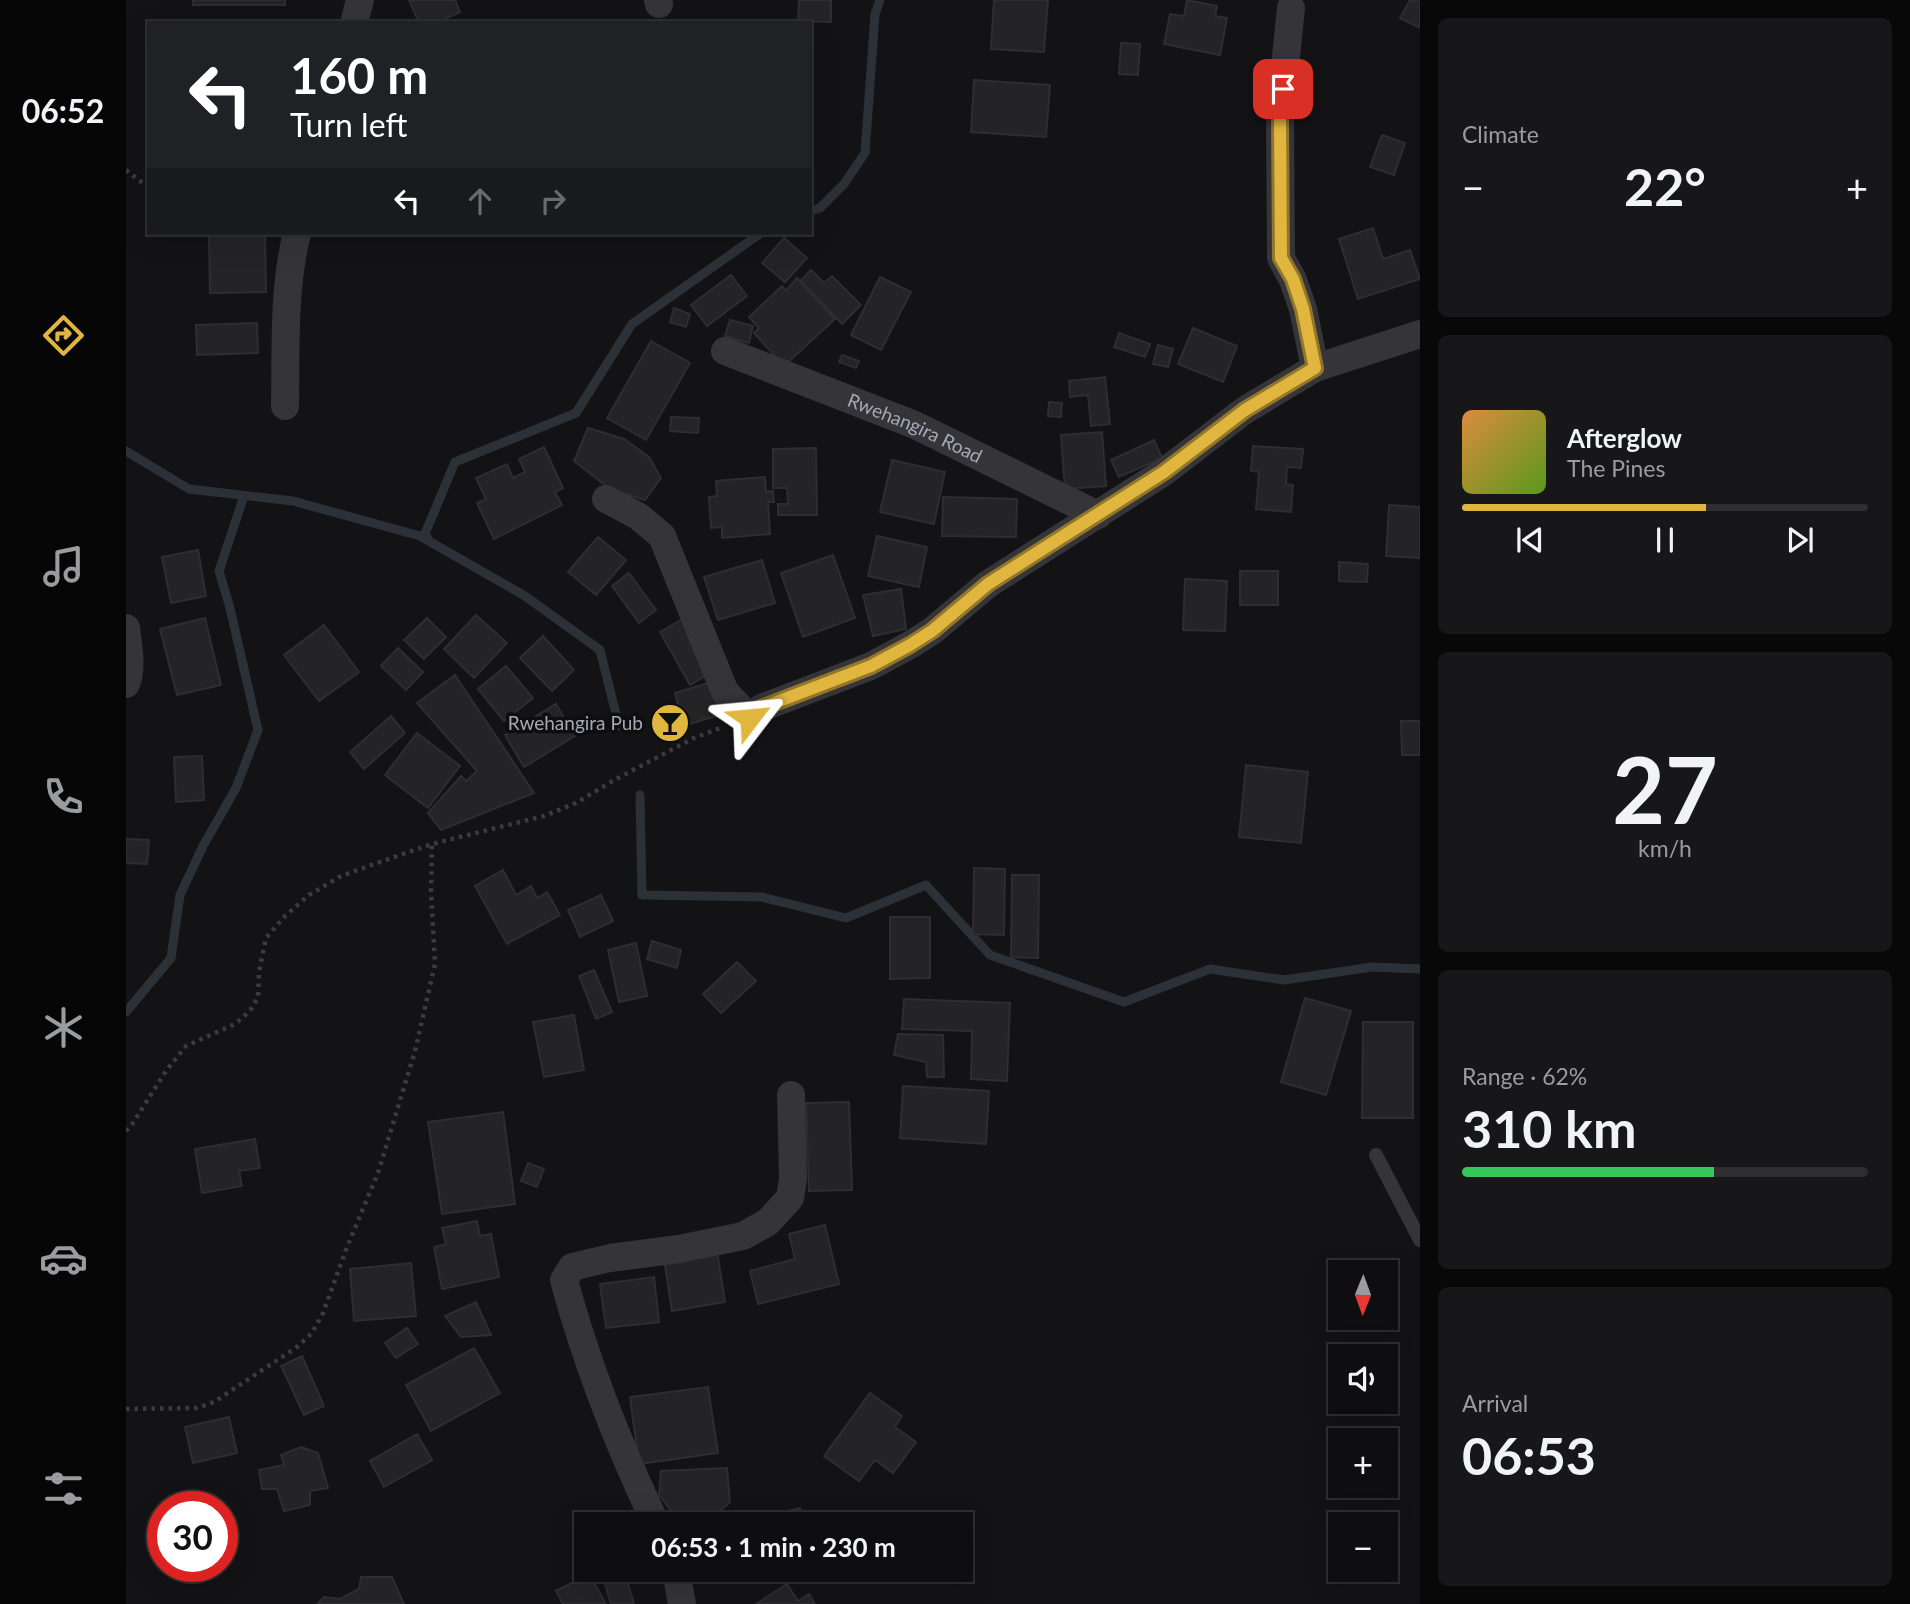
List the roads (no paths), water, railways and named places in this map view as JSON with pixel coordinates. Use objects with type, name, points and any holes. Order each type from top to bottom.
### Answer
[{"type":"street","points":[[355,21],[360,0]]},
{"type":"street","points":[[1291,8],[1280,116],[1281,258],[1293,279],[1303,309],[1315,368]]},
{"type":"street","points":[[285,406],[286,307],[297,235]]},
{"type":"street","points":[[606,499],[638,516],[662,536],[725,692],[750,718],[761,708],[871,666],[910,645],[932,631],[988,584],[1164,472],[1245,410],[1315,368],[1420,334]]},
{"type":"street","name":"Rwehangira Road","points":[[725,351],[915,425],[1098,515]]},
{"type":"street","points":[[126,628],[129,658],[126,684]]},
{"type":"street","points":[[651,1512],[607,1415],[581,1343],[564,1280],[572,1267],[610,1258],[679,1250],[743,1236],[768,1222],[790,1198],[793,1178],[791,1095]]},
{"type":"street","points":[[678,1582],[682,1604]]},
{"type":"lane","points":[[1376,1155],[1420,1240]]},
{"type":"waterway","points":[[812,210],[820,208],[844,184],[865,153],[875,14],[880,0]]},
{"type":"waterway","points":[[428,538],[424,536],[455,462],[576,413],[632,324],[758,235]]},
{"type":"waterway","points":[[126,451],[189,489],[293,501],[420,536],[525,596],[600,650],[619,726]]},
{"type":"waterway","points":[[126,1012],[171,958],[180,895],[203,846],[236,788],[258,730],[219,571],[244,496]]},
{"type":"waterway","points":[[640,795],[642,895],[762,897],[846,918],[926,885],[990,955],[1124,1002],[1210,969],[1284,980],[1372,967],[1420,969]]},
{"type":"place","name":"Rwehangira Pub","points":[[670,723]]}]
